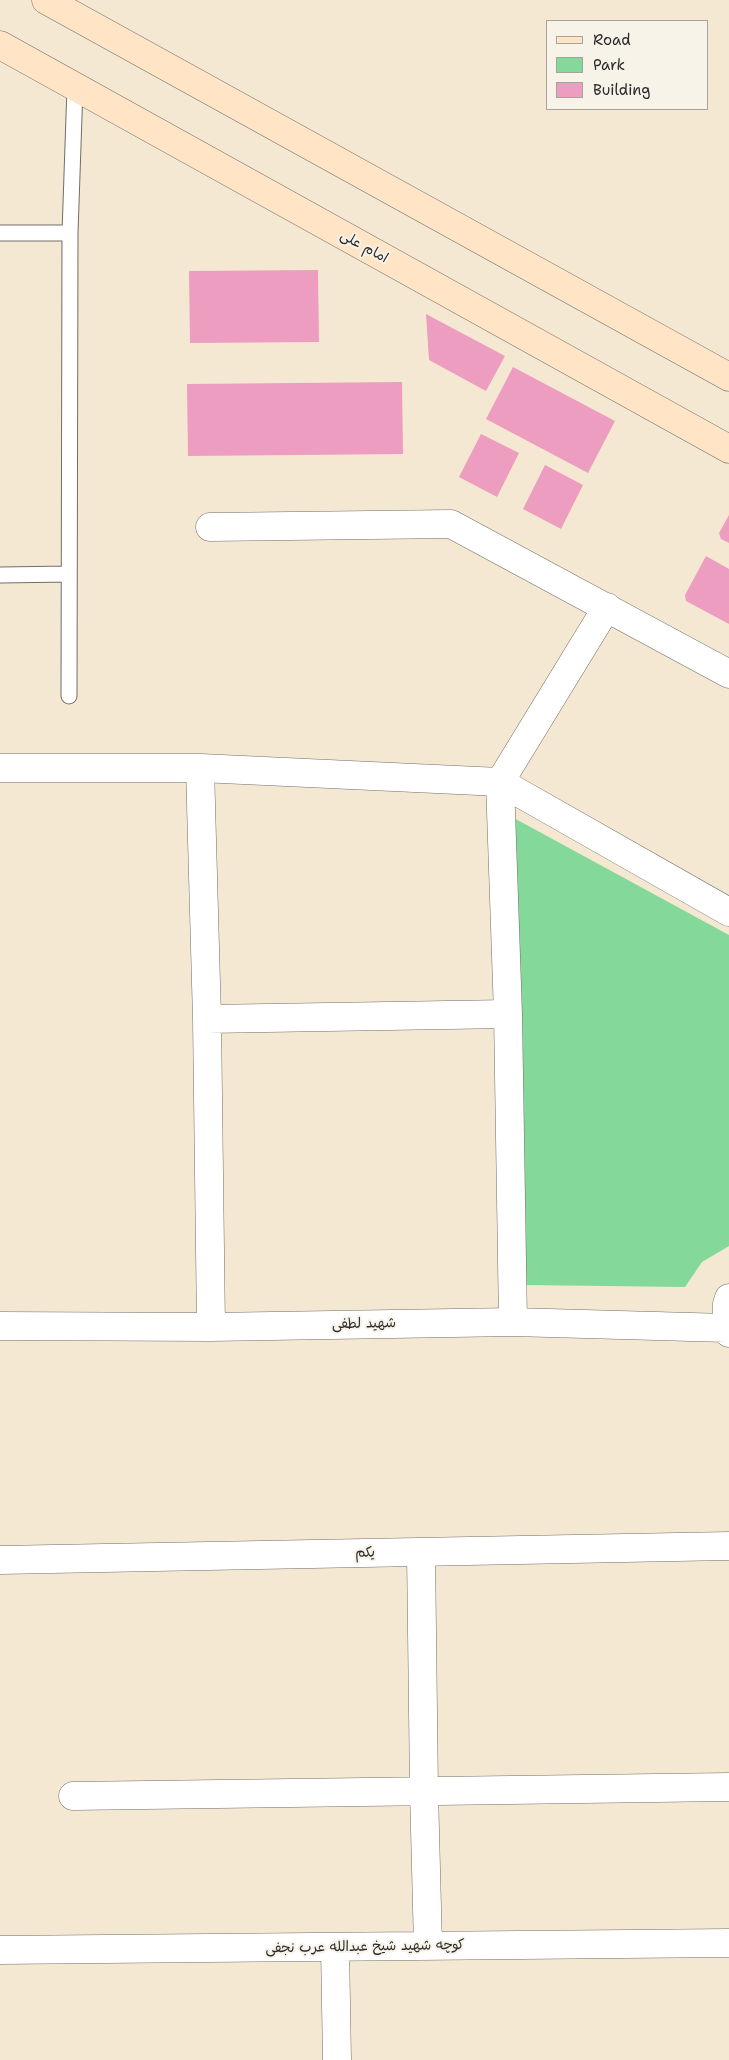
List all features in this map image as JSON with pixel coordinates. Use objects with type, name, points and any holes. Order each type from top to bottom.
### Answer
[{"type":"street","points":[[46,0],[729,377]]},
{"type":"street","name":"امام علی","points":[[0,45],[729,449]]},
{"type":"street","points":[[210,527],[451,524],[729,674]]},
{"type":"street","points":[[513,1322],[508,1014],[500,782],[607,607]]},
{"type":"street","points":[[0,768],[200,768],[500,782],[729,912]]},
{"type":"street","points":[[200,768],[207,1019],[211,1326]]},
{"type":"street","points":[[207,1019],[508,1014]]},
{"type":"street","points":[[728,1330],[727,1304],[729,1298]]},
{"type":"street","name":"شهید لطفی","points":[[0,1326],[211,1326],[513,1322],[728,1330]]},
{"type":"street","name":"یکم","points":[[0,1560],[729,1546]]},
{"type":"street","points":[[421,1552],[428,1946]]},
{"type":"street","points":[[73,1796],[729,1787]]},
{"type":"street","name":"کوچه شهید شیخ عبدالله عرب نجفی","points":[[0,1950],[729,1943]]},
{"type":"street","points":[[335,1947],[337,2060]]},
{"type":"lane","points":[[69,696],[70,233],[75,87]]},
{"type":"lane","points":[[0,233],[70,233]]},
{"type":"lane","points":[[0,575],[69,574]]},
{"type":"green space","points":[[512,817],[729,935],[729,1246],[702,1262],[685,1287],[523,1285]]},
{"type":"building","points":[[318,270],[319,342],[190,343],[189,271]]},
{"type":"building","points":[[426,314],[505,356],[486,391],[429,360]]},
{"type":"building","points":[[513,367],[615,421],[588,473],[486,419]]},
{"type":"building","points":[[402,382],[403,454],[188,456],[187,384]]},
{"type":"building","points":[[481,434],[519,453],[497,497],[459,477]]},
{"type":"building","points":[[545,465],[583,485],[561,529],[523,509]]},
{"type":"building","points":[[729,515],[729,543],[721,539],[719,533]]},
{"type":"building","points":[[706,556],[729,569],[729,624],[686,601],[685,595]]}]
